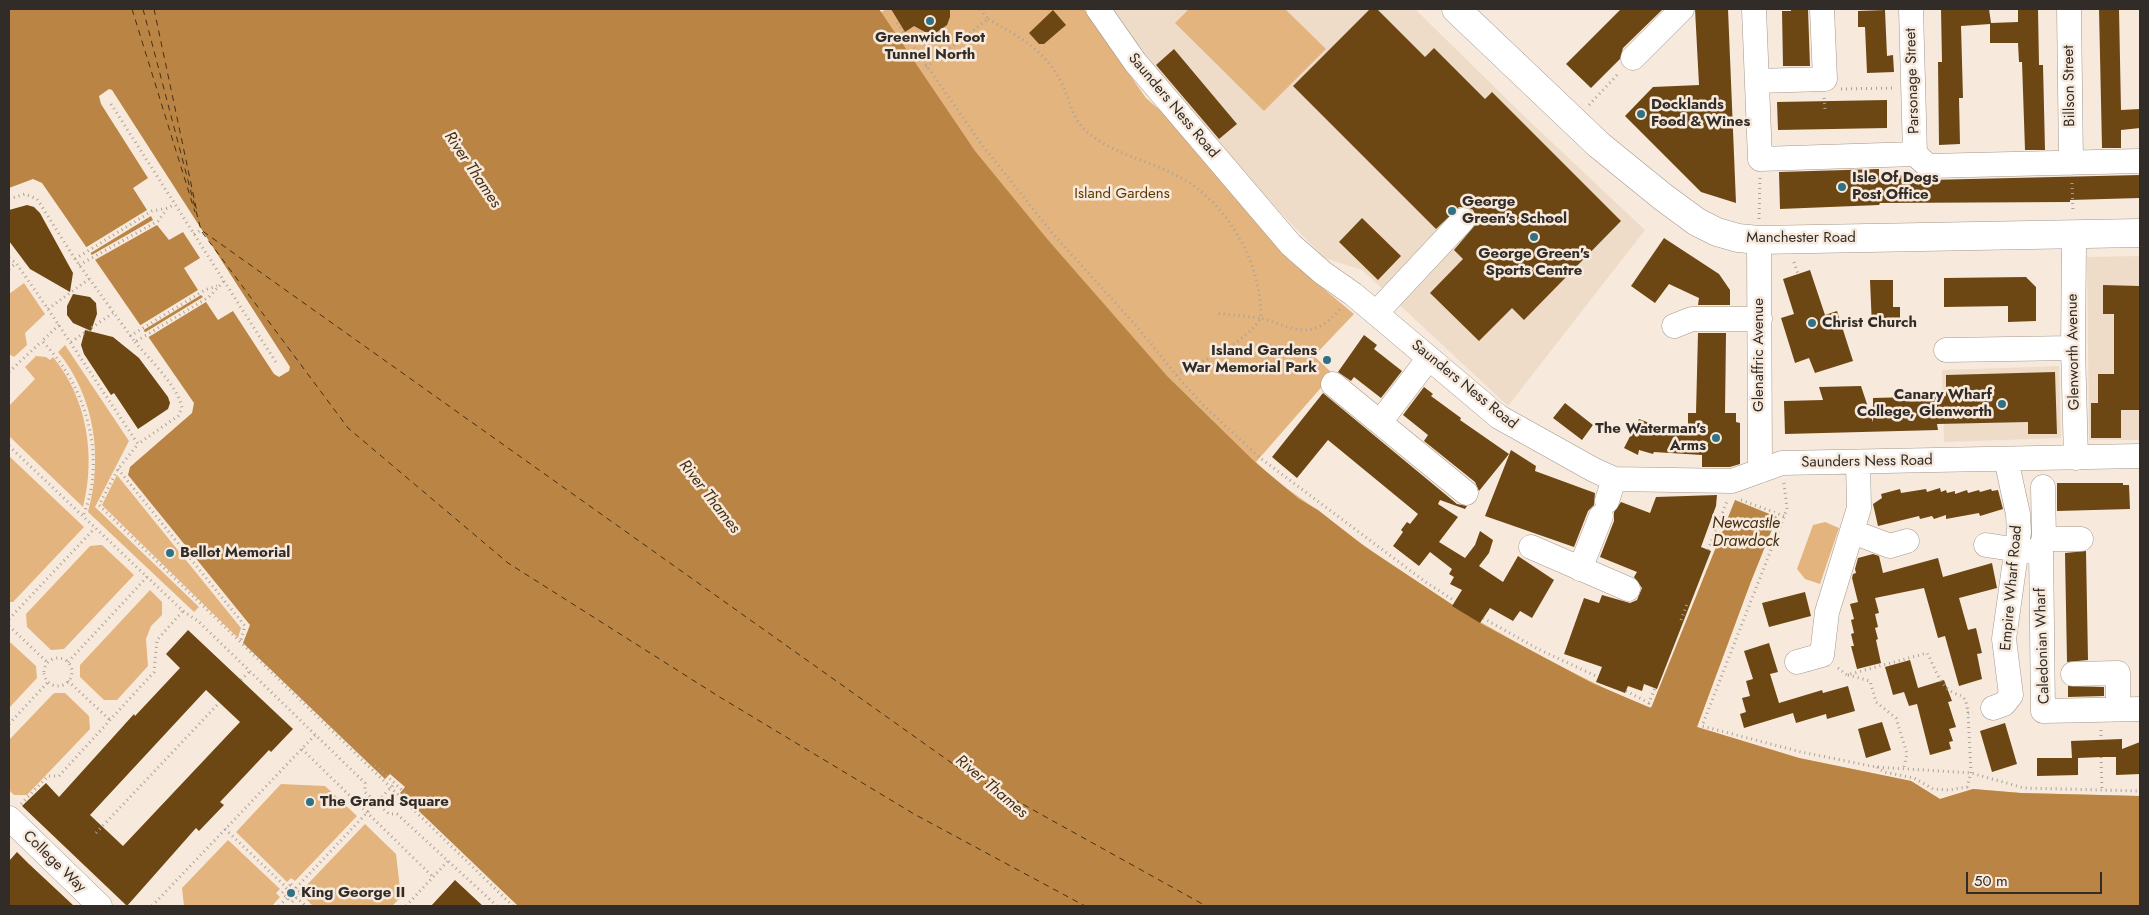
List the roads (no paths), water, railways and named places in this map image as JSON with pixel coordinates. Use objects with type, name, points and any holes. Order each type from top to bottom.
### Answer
[{"type":"main road","name":"Manchester Road","points":[[1456,9],[1599,145],[1663,198],[1697,222],[1717,232],[1738,238],[1759,240],[2140,233]]},
{"type":"street","name":"Saunders Ness Road","points":[[1098,9],[1135,62],[1291,246],[1323,274],[1353,294],[1499,417],[1594,470],[1614,479],[1732,481],[1782,463],[2140,456]]},
{"type":"street","points":[[1633,58],[1682,9]]},
{"type":"street","points":[[1754,9],[1760,159],[1915,154],[1928,166],[2140,161]]},
{"type":"street","points":[[1757,82],[1825,79],[1822,9]]},
{"type":"street","name":"Parsonage Street","points":[[1910,9],[1915,154]]},
{"type":"street","name":"Billson Street","points":[[2069,9],[2071,163]]},
{"type":"street","points":[[1376,313],[1463,220]]},
{"type":"street","name":"Glenaffric Avenue","points":[[1759,240],[1760,471]]},
{"type":"street","name":"Glenworth Avenue","points":[[2074,245],[2073,348],[2076,458]]},
{"type":"street","points":[[1674,326],[1692,319],[1760,319]]},
{"type":"street","points":[[1946,350],[2073,348]]},
{"type":"street","points":[[1380,422],[1429,358]]},
{"type":"street","points":[[1333,384],[1466,493]]},
{"type":"street","name":"Empire Wharf Road","points":[[1993,708],[2004,704],[2011,695],[2004,639],[2019,532],[2018,514],[2006,459]]},
{"type":"street","points":[[1797,662],[1822,655],[1827,612],[1859,508],[1858,463]]},
{"type":"street","points":[[1580,569],[1614,479]]},
{"type":"street","name":"Caledonian Wharf","points":[[2043,486],[2043,711],[2129,709]]},
{"type":"street","points":[[1853,532],[1890,546],[1908,541]]},
{"type":"street","points":[[1986,545],[2016,550],[2081,539]]},
{"type":"street","points":[[1531,547],[1628,589]]},
{"type":"street","points":[[2073,674],[2118,673],[2129,709]]},
{"type":"street","name":"College Way","points":[[14,812],[100,906]]},
{"type":"water","points":[[9,9],[879,9],[975,151],[1048,240],[1167,376],[1255,462],[1299,499],[1318,510],[1364,546],[1480,623],[1592,683],[1651,708],[1735,500],[1777,517],[1697,727],[1799,758],[1911,781],[1940,799],[1973,789],[2021,793],[2140,796],[2140,906],[518,906],[400,793],[405,787],[390,774],[385,779],[243,643],[250,625],[128,475],[130,467],[192,413],[194,403],[42,183],[33,179],[9,188]]},
{"type":"place","name":"Greenwich Foot Tunnel North","points":[[930,21]]},
{"type":"place","name":"Docklands Food & Wines","points":[[1641,114]]},
{"type":"place","name":"Isle Of Dogs Post Office","points":[[1842,187]]},
{"type":"place","name":"George Green's School","points":[[1452,211]]},
{"type":"place","name":"George Green's Sports Centre","points":[[1534,237]]},
{"type":"place","name":"Christ Church","points":[[1812,323]]},
{"type":"place","name":"Island Gardens War Memorial Park","points":[[1327,360]]},
{"type":"place","name":"Canary Wharf College, Glenworth","points":[[2002,404]]},
{"type":"place","name":"The Waterman's Arms","points":[[1716,438]]},
{"type":"place","name":"Bellot Memorial","points":[[170,553]]},
{"type":"place","name":"The Grand Square","points":[[310,802]]},
{"type":"place","name":"King George II","points":[[291,893]]},
{"type":"water label","name":"River Thames","points":[[472,170]]},
{"type":"water label","name":"River Thames","points":[[709,497]]},
{"type":"water label","name":"Newcastle Drawdock","points":[[1746,533]]},
{"type":"water label","name":"River Thames","points":[[991,787]]},
{"type":"park label","name":"Island Gardens","points":[[1122,194]]}]
